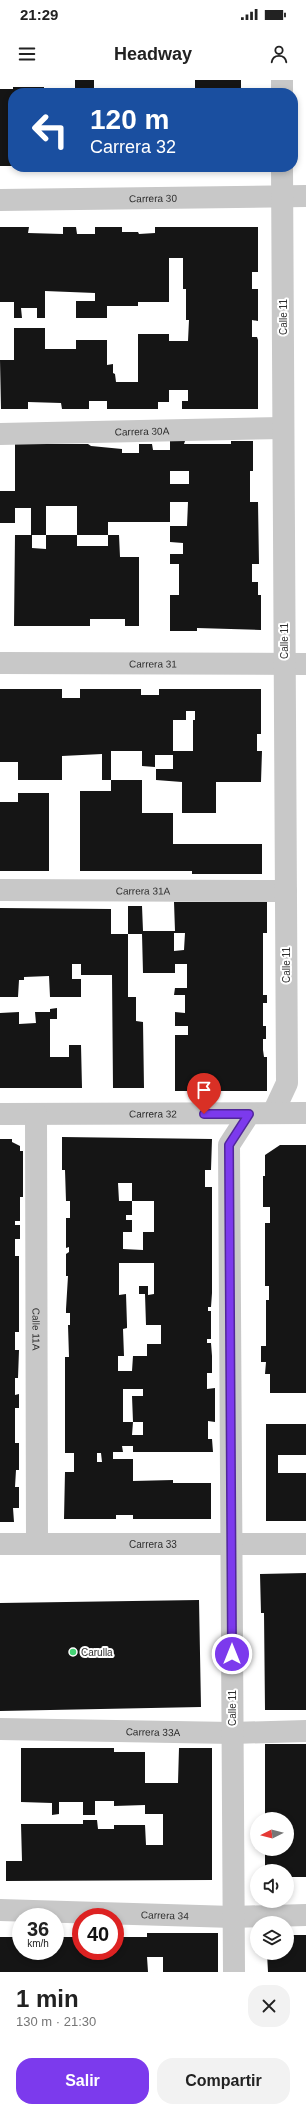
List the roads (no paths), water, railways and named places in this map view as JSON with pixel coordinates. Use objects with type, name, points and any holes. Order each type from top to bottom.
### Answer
[{"type":"street","name":"Calle 11","points":[[273,1113],[286,1083],[282,172]]},
{"type":"street","name":"Carrera 30","points":[[0,200],[306,196]]},
{"type":"street","name":"Carrera 30A","points":[[0,434],[283,428]]},
{"type":"street","name":"Carrera 31","points":[[0,663],[306,664]]},
{"type":"street","name":"Carrera 31A","points":[[0,890],[286,891]]},
{"type":"street","name":"Carrera 32","points":[[0,1114],[306,1113]]},
{"type":"street","name":"Calle 11A","points":[[36,1114],[37,1544]]},
{"type":"street","name":"Calle 11","points":[[234,1972],[229,1145],[249,1114]]},
{"type":"street","name":"Carrera 33","points":[[0,1544],[306,1544]]},
{"type":"street","name":"Carrera 33A","points":[[0,1729],[232,1733],[306,1731]]},
{"type":"street","name":"Carrera 34","points":[[0,1910],[233,1917],[306,1915]]},
{"type":"place","name":"Carulla","points":[[73,1652]]}]
